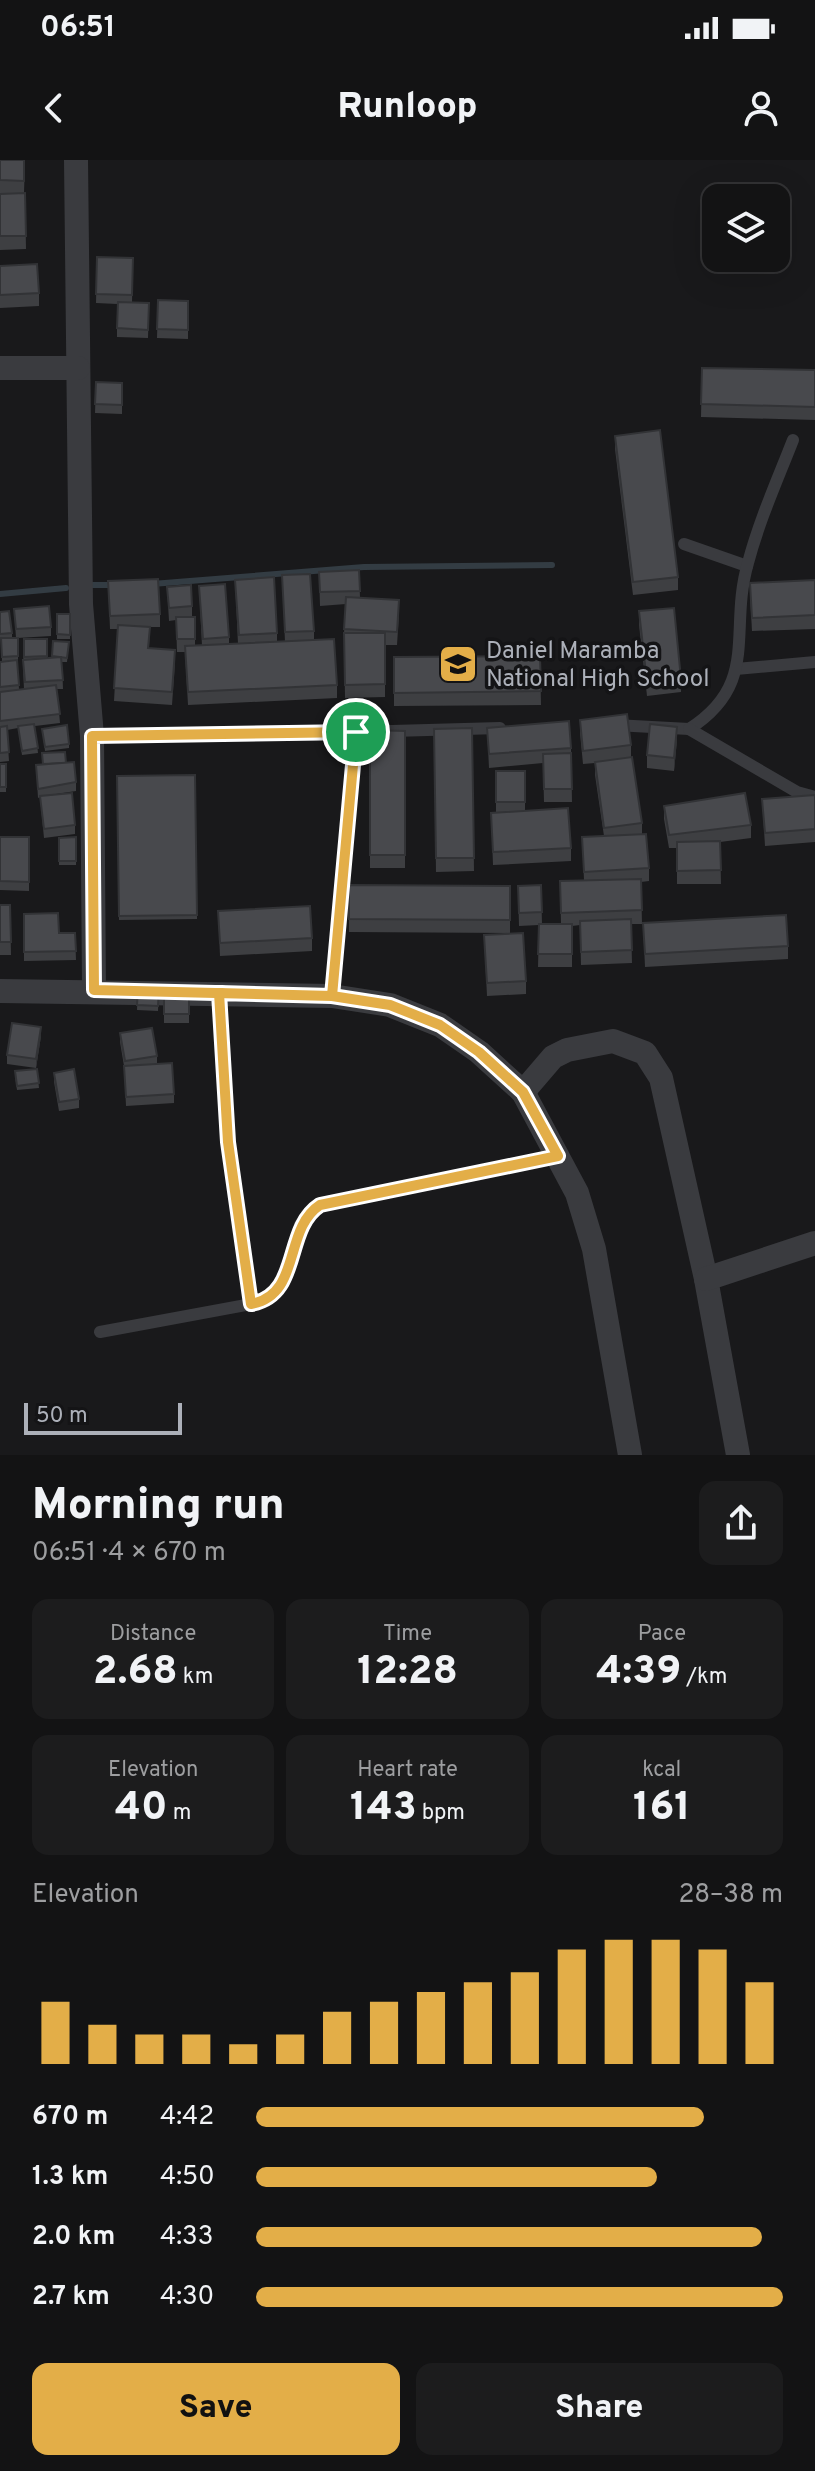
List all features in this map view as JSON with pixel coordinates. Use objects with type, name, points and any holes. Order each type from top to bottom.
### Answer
[{"type":"street","points":[[76,160],[81,604],[92,736],[94,990]]},
{"type":"street","points":[[0,368],[78,368]]},
{"type":"street","points":[[0,991],[94,990],[332,996],[390,1005],[440,1025],[479,1052],[523,1092],[577,1193],[594,1249],[630,1455]]},
{"type":"street","points":[[523,1092],[553,1057],[567,1050],[613,1041],[645,1053],[661,1078],[706,1279],[738,1455]]},
{"type":"street","points":[[706,1279],[815,1243]]},
{"type":"lane","points":[[689,729],[712,715],[722,703],[736,669],[747,566],[793,440]]},
{"type":"lane","points":[[684,544],[747,566]]},
{"type":"lane","points":[[736,669],[815,662]]},
{"type":"lane","points":[[602,725],[689,729],[797,792],[815,797]]},
{"type":"lane","points":[[92,736],[520,727]]},
{"type":"lane","points":[[332,996],[356,732]]},
{"type":"lane","points":[[219,993],[228,1142],[251,1304]]},
{"type":"lane","points":[[100,1332],[262,1302],[284,1282],[300,1225],[307,1214],[320,1205],[558,1156]]},
{"type":"building","points":[[0,160],[24,160],[24,181],[0,180]]},
{"type":"building","points":[[25,193],[26,236],[0,236],[0,194]]},
{"type":"building","points":[[97,257],[133,258],[132,295],[96,294]]},
{"type":"building","points":[[37,264],[39,293],[0,295],[0,266]]},
{"type":"building","points":[[158,300],[188,301],[188,330],[157,329]]},
{"type":"building","points":[[118,302],[149,303],[148,330],[117,328]]},
{"type":"building","points":[[702,368],[815,370],[815,407],[701,404]]},
{"type":"building","points":[[96,382],[122,383],[122,405],[95,404]]},
{"type":"building","points":[[660,430],[678,577],[633,582],[615,436]]},
{"type":"building","points":[[359,570],[360,591],[320,592],[319,572]]},
{"type":"building","points":[[310,574],[314,631],[285,632],[282,575]]},
{"type":"building","points":[[274,577],[277,633],[239,635],[235,580]]},
{"type":"building","points":[[158,579],[160,614],[110,616],[108,581]]},
{"type":"building","points":[[815,580],[815,615],[752,618],[750,583]]},
{"type":"building","points":[[225,584],[229,637],[203,639],[199,586]]},
{"type":"building","points":[[191,585],[192,606],[169,608],[167,587]]},
{"type":"building","points":[[346,597],[399,600],[397,632],[344,629]]},
{"type":"building","points":[[49,606],[51,627],[16,629],[14,609]]},
{"type":"building","points":[[674,608],[681,679],[647,682],[639,611]]},
{"type":"building","points":[[9,611],[12,633],[0,634],[0,612]]},
{"type":"building","points":[[57,614],[70,614],[70,635],[57,634]]},
{"type":"building","points":[[176,617],[195,617],[195,639],[177,639]]},
{"type":"building","points":[[118,625],[150,627],[148,648],[175,650],[172,692],[114,688]]},
{"type":"building","points":[[344,633],[385,633],[385,684],[345,685]]},
{"type":"building","points":[[1,638],[18,638],[18,656],[2,657]]},
{"type":"building","points":[[24,639],[47,639],[47,656],[24,657]]},
{"type":"building","points":[[334,639],[337,685],[188,692],[185,646]]},
{"type":"building","points":[[53,641],[69,642],[67,658],[52,656]]},
{"type":"building","points":[[540,656],[541,691],[394,693],[394,657]]},
{"type":"building","points":[[61,657],[63,680],[25,682],[23,660]]},
{"type":"building","points":[[17,660],[19,685],[0,687],[0,662]]},
{"type":"building","points":[[56,685],[60,714],[0,721],[0,692]]},
{"type":"building","points":[[627,714],[631,745],[583,751],[580,720]]},
{"type":"building","points":[[569,721],[571,748],[489,754],[487,728]]},
{"type":"building","points":[[34,724],[38,748],[22,751],[18,726]]},
{"type":"building","points":[[650,724],[677,727],[674,758],[647,755]]},
{"type":"building","points":[[67,725],[69,744],[45,747],[42,729]]},
{"type":"building","points":[[7,726],[9,752],[0,753],[0,727]]},
{"type":"building","points":[[472,728],[474,858],[436,858],[434,729]]},
{"type":"building","points":[[370,730],[405,731],[405,855],[370,855]]},
{"type":"building","points":[[65,752],[66,763],[43,764],[42,753]]},
{"type":"building","points":[[571,753],[572,789],[544,789],[543,754]]},
{"type":"building","points":[[632,757],[642,823],[604,828],[595,762]]},
{"type":"building","points":[[74,762],[76,782],[38,789],[36,765]]},
{"type":"building","points":[[0,764],[6,764],[6,787],[0,787]]},
{"type":"building","points":[[496,771],[525,771],[525,802],[496,802]]},
{"type":"building","points":[[195,775],[197,915],[119,916],[117,776]]},
{"type":"building","points":[[72,793],[75,825],[44,829],[40,796]]},
{"type":"building","points":[[745,793],[751,825],[669,835],[664,806]]},
{"type":"building","points":[[815,795],[815,829],[765,833],[762,799]]},
{"type":"building","points":[[568,808],[571,848],[493,852],[491,813]]},
{"type":"building","points":[[646,834],[649,868],[584,872],[582,837]]},
{"type":"building","points":[[0,837],[29,837],[29,882],[0,881]]},
{"type":"building","points":[[76,837],[76,861],[59,861],[59,838]]},
{"type":"building","points":[[720,841],[721,870],[677,871],[677,842]]},
{"type":"building","points":[[641,879],[642,910],[561,913],[560,881]]},
{"type":"building","points":[[349,885],[510,886],[510,920],[349,919]]},
{"type":"building","points":[[541,885],[542,912],[519,913],[518,886]]},
{"type":"building","points":[[0,905],[10,905],[11,942],[0,942]]},
{"type":"building","points":[[310,906],[312,938],[220,943],[218,911]]},
{"type":"building","points":[[58,913],[59,933],[75,933],[76,951],[24,952],[24,914]]},
{"type":"building","points":[[786,915],[788,946],[645,954],[643,923]]},
{"type":"building","points":[[631,919],[632,950],[581,952],[580,921]]},
{"type":"building","points":[[539,924],[572,924],[572,954],[538,954]]},
{"type":"building","points":[[523,933],[526,981],[487,983],[484,935]]},
{"type":"building","points":[[138,988],[159,989],[158,1006],[137,1005]]},
{"type":"building","points":[[164,988],[189,988],[189,1014],[164,1014]]},
{"type":"building","points":[[12,1023],[41,1027],[36,1059],[7,1055]]},
{"type":"building","points":[[152,1028],[157,1056],[125,1061],[120,1033]]},
{"type":"building","points":[[172,1063],[174,1094],[126,1097],[124,1066]]},
{"type":"building","points":[[37,1069],[39,1083],[17,1086],[15,1071]]},
{"type":"building","points":[[74,1069],[79,1099],[59,1102],[54,1073]]},
{"type":"waterway","points":[[152,584],[364,567],[552,565]]},
{"type":"waterway","points":[[88,585],[113,585]]},
{"type":"waterway","points":[[0,594],[66,588]]},
{"type":"place","name":"Daniel Maramba National High School","points":[[458,664]]},
{"type":"route","points":[[356,732],[92,736],[94,990],[332,996],[390,1005],[440,1025],[479,1052],[523,1092],[558,1156],[320,1205],[307,1214],[300,1225],[284,1282],[262,1302],[251,1304],[228,1142],[219,993],[332,996],[356,732]]}]
